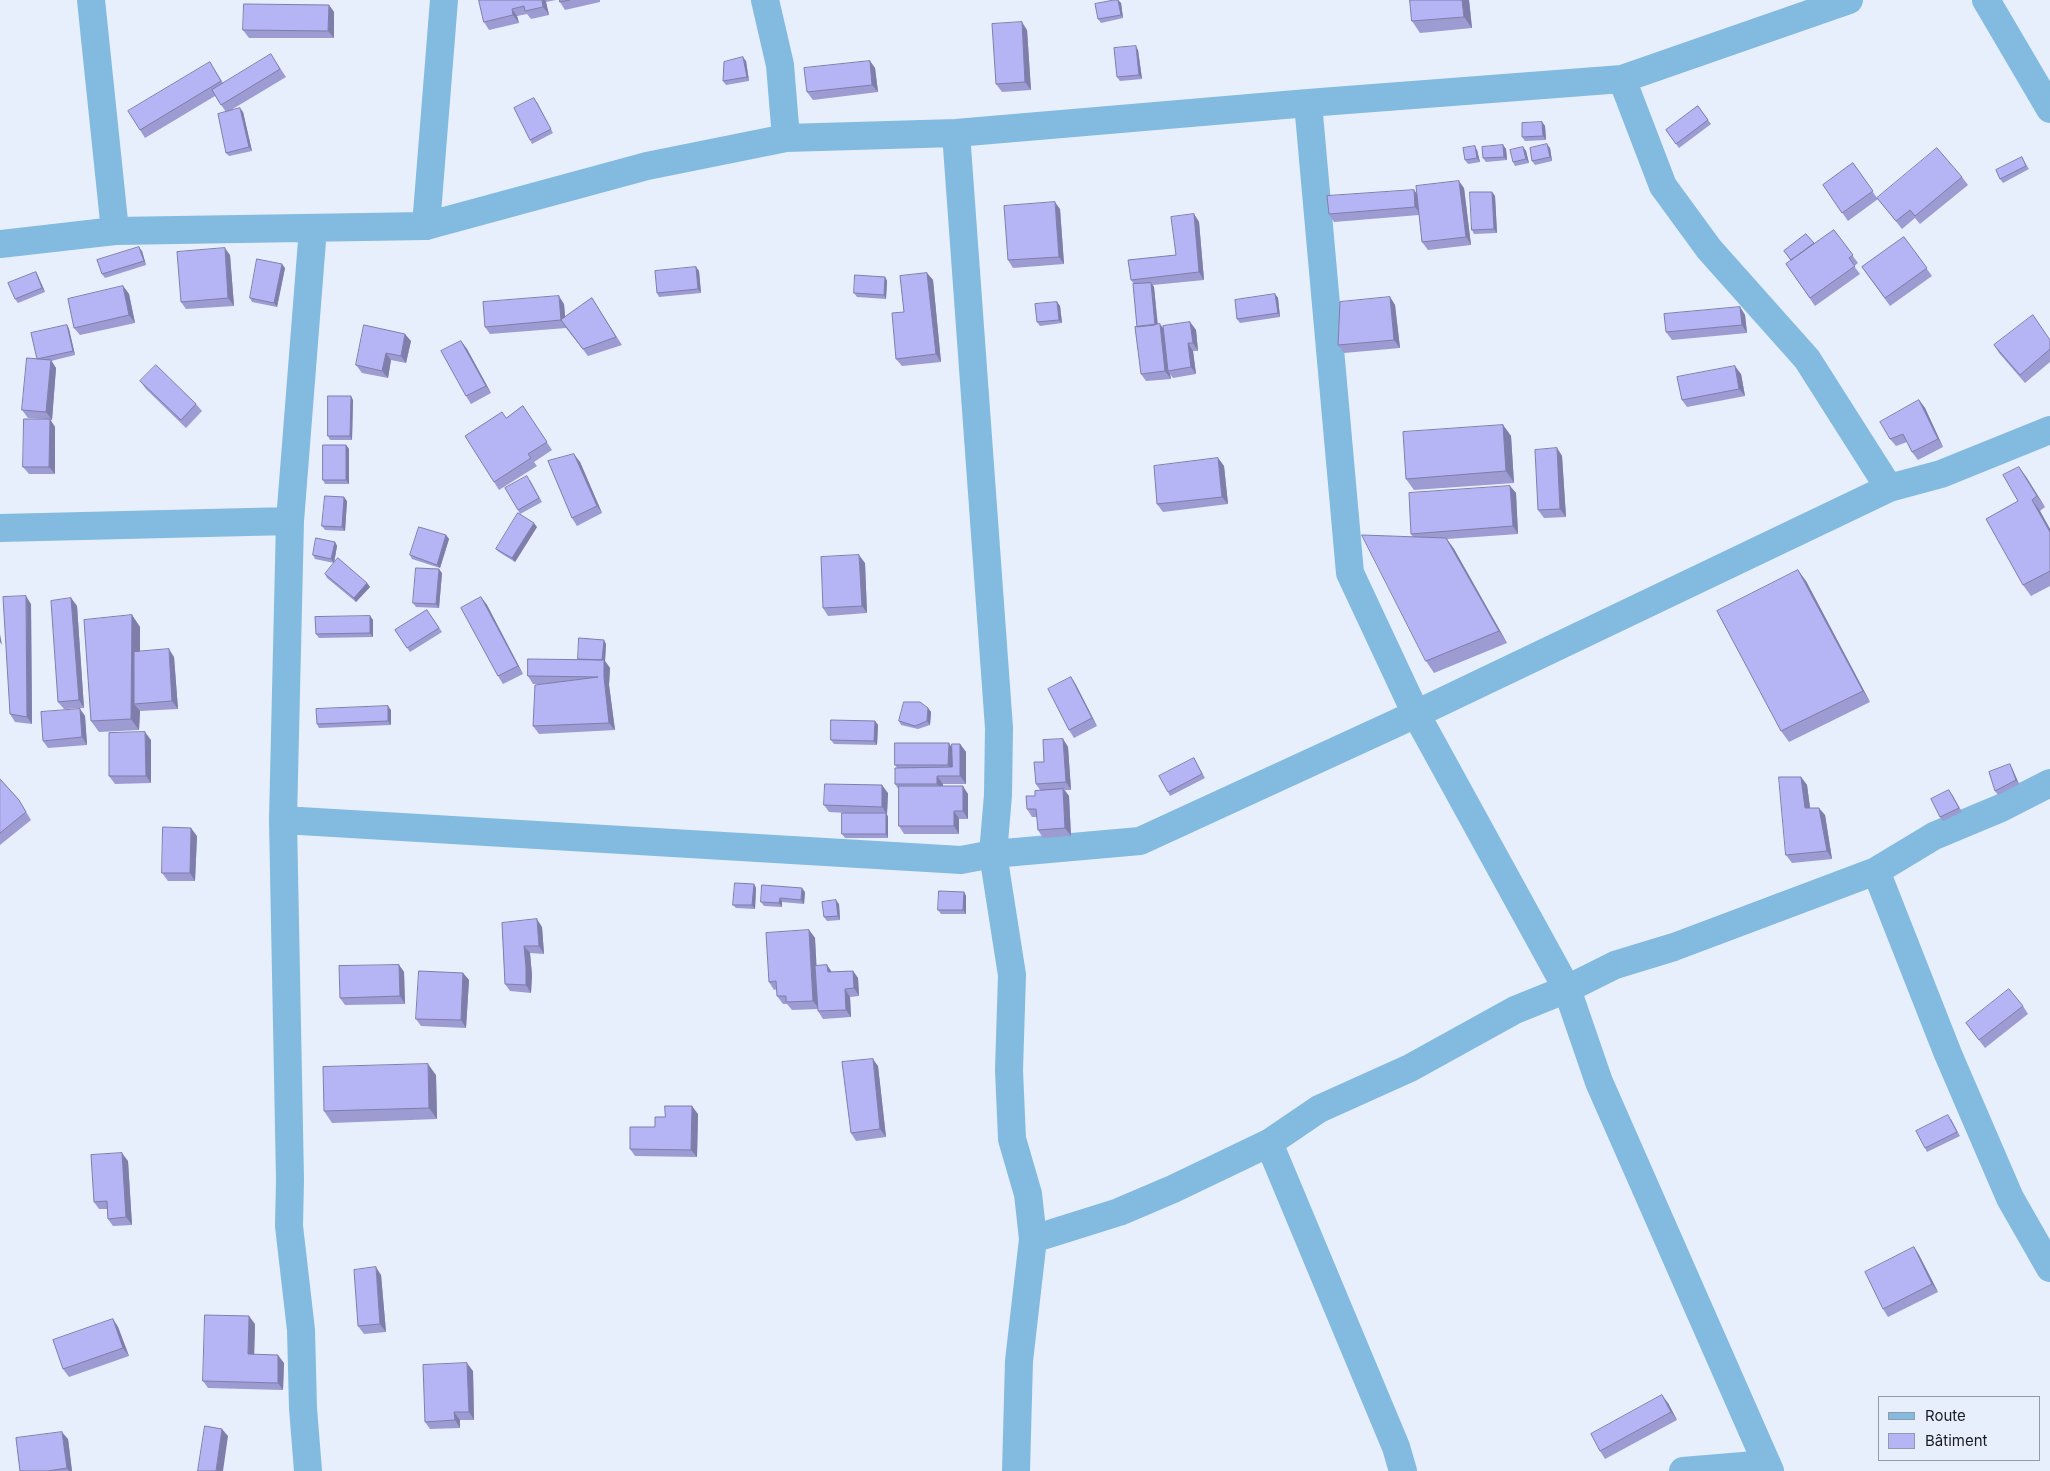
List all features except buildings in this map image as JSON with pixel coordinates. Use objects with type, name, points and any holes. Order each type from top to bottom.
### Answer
[{"type":"street","points":[[91,0],[115,231]]},
{"type":"street","points":[[426,226],[444,0]]},
{"type":"street","points":[[765,0],[780,65],[786,138]]},
{"type":"street","points":[[0,244],[115,231],[426,226],[647,166],[786,138],[956,133],[1308,102],[1622,79],[1849,0]]},
{"type":"street","points":[[1986,0],[2050,109]]},
{"type":"street","points":[[1622,79],[1663,186],[1709,249],[1807,359],[1890,488]]},
{"type":"street","points":[[1308,102],[1350,573],[1416,714],[1567,989],[1599,1082],[1768,1468],[1683,1471]]},
{"type":"street","points":[[956,133],[999,728],[998,795],[994,854],[1012,975],[1009,1070],[1012,1139],[1028,1194],[1033,1239],[1019,1361],[1016,1471]]},
{"type":"street","points":[[308,1471],[300,1330],[288,1226],[290,1169],[283,820],[290,521],[313,228]]},
{"type":"street","points":[[283,820],[961,860],[994,854],[1140,841],[1416,714],[1890,488],[1941,474],[2047,438]]},
{"type":"street","points":[[0,528],[290,521]]},
{"type":"street","points":[[1033,1239],[1119,1212],[1173,1189],[1269,1143],[1319,1109],[1410,1068],[1515,1010],[1567,989],[1615,965],[1674,947],[1876,871],[1934,836],[2001,808],[2050,783]]},
{"type":"street","points":[[1876,871],[1942,1039],[2010,1198],[2050,1268]]},
{"type":"street","points":[[1269,1143],[1396,1447],[1403,1471]]}]
